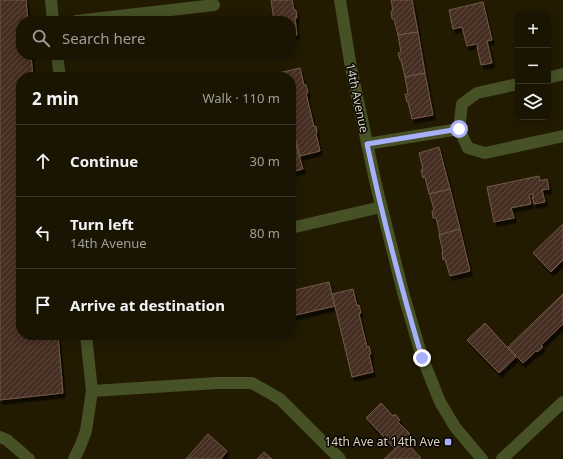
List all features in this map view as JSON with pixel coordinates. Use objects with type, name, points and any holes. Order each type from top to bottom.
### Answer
[{"type":"street","points":[[51,0],[53,16]]},
{"type":"street","name":"14th Avenue","points":[[340,0],[351,68],[381,207],[422,358],[440,402],[476,457]]},
{"type":"street","points":[[119,16],[214,5]]},
{"type":"street","points":[[58,60],[59,72]]},
{"type":"street","points":[[551,77],[563,74]]},
{"type":"street","points":[[515,85],[477,93],[462,104],[459,129],[468,148],[485,153],[563,136]]},
{"type":"street","points":[[367,144],[459,129]]},
{"type":"street","points":[[296,227],[381,207]]},
{"type":"street","points":[[74,459],[86,431],[92,391],[87,340]]},
{"type":"street","points":[[92,391],[216,383],[252,383],[280,399],[340,459]]},
{"type":"street","points":[[502,459],[563,402]]},
{"type":"street","points":[[0,437],[7,440],[30,459]]},
{"type":"building","points":[[0,0],[26,0],[28,16],[16,16],[16,60],[31,60],[33,72],[16,72],[16,340],[58,340],[63,393],[0,400]]},
{"type":"building","points":[[271,0],[292,0],[297,18],[296,16],[273,16]]},
{"type":"building","points":[[391,0],[412,0],[418,32],[398,35],[394,19],[392,19],[391,11],[393,11]]},
{"type":"building","points":[[483,2],[492,40],[487,41],[492,63],[481,65],[477,44],[467,46],[462,27],[453,29],[449,10]]},
{"type":"building","points":[[418,32],[425,73],[405,77],[398,53],[401,52],[398,35]]},
{"type":"building","points":[[300,68],[304,85],[306,85],[308,93],[306,93],[314,127],[316,126],[316,134],[320,151],[300,156],[296,140],[296,72],[283,72]]},
{"type":"building","points":[[425,73],[433,115],[412,119],[405,94],[408,94],[405,77]]},
{"type":"building","points":[[296,144],[303,169],[296,171]]},
{"type":"building","points":[[439,147],[450,189],[429,194],[425,177],[423,178],[421,170],[423,169],[419,153]]},
{"type":"building","points":[[539,176],[540,181],[547,179],[549,189],[542,190],[545,202],[534,204],[532,197],[533,194],[529,195],[531,204],[511,208],[514,218],[494,222],[487,187]]},
{"type":"building","points":[[450,189],[460,229],[440,235],[436,218],[433,218],[432,211],[434,210],[429,194]]},
{"type":"building","points":[[563,224],[563,260],[551,272],[533,253]]},
{"type":"building","points":[[460,229],[470,271],[450,276],[445,259],[443,260],[443,252],[439,235]]},
{"type":"building","points":[[329,282],[335,306],[296,315],[296,290]]},
{"type":"building","points":[[353,289],[357,306],[359,305],[361,313],[359,314],[367,347],[369,346],[371,354],[369,355],[373,372],[352,377],[332,294]]},
{"type":"building","points":[[563,294],[563,324],[541,345],[543,347],[537,352],[536,351],[523,363],[508,347]]},
{"type":"building","points":[[485,323],[516,357],[499,373],[467,340]]},
{"type":"building","points":[[381,403],[393,416],[395,414],[400,420],[398,422],[410,434],[395,449],[366,418]]},
{"type":"building","points":[[208,434],[227,451],[221,459],[186,459]]},
{"type":"building","points":[[404,440],[421,458],[420,459],[384,459]]},
{"type":"building","points":[[264,452],[272,459],[257,459]]},
{"type":"place","name":"14th Ave at 14th Ave","points":[[448,442]]},
{"type":"route","points":[[422,358],[404,296],[367,144],[459,129]]}]
